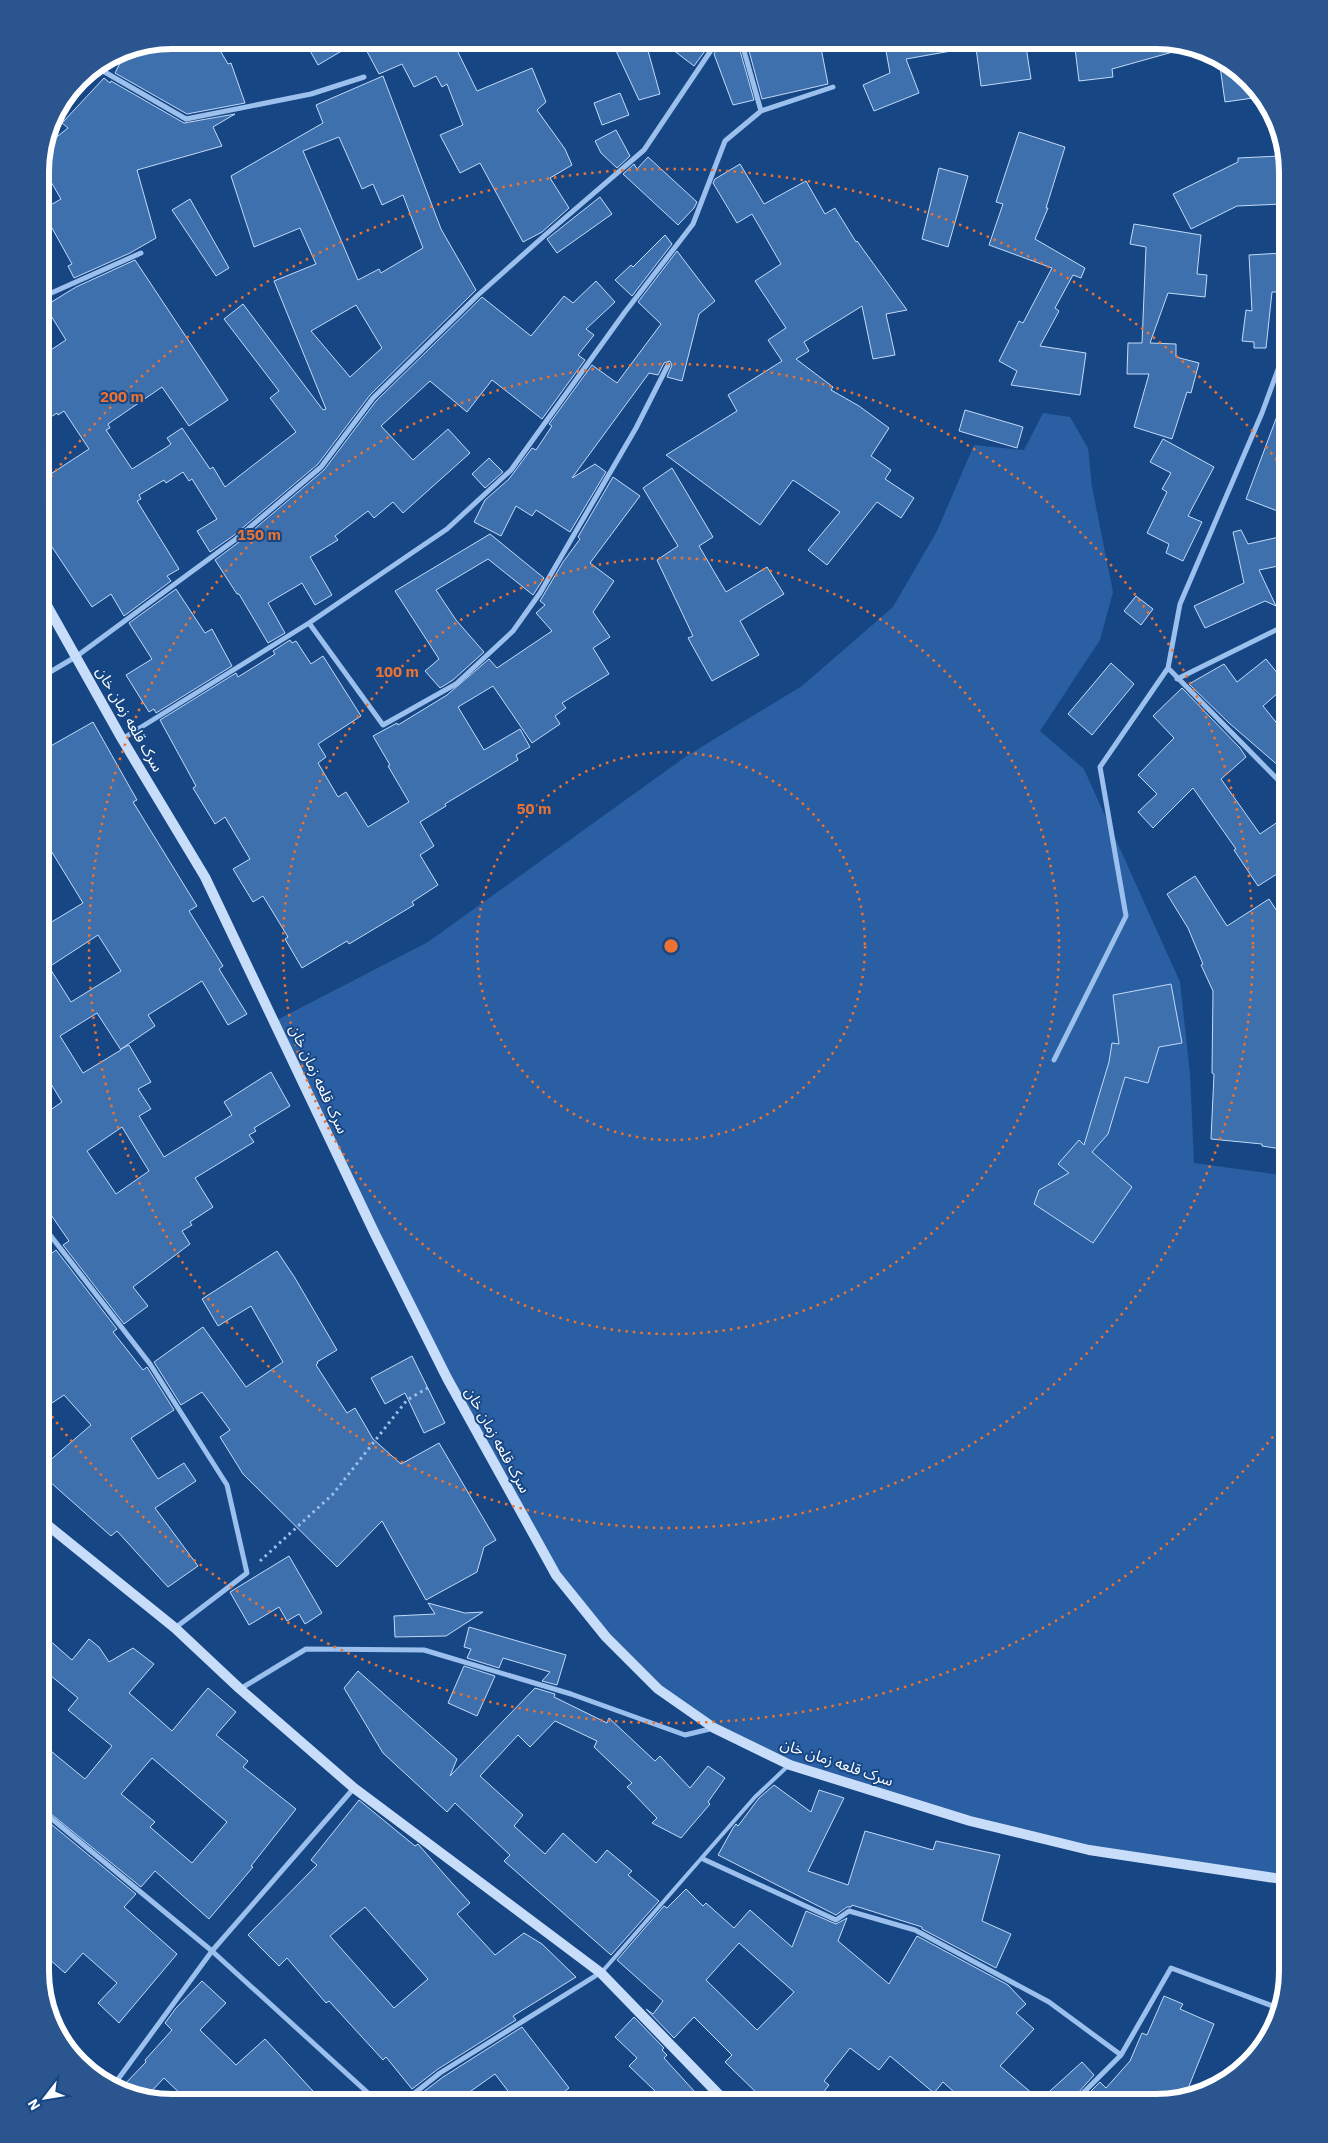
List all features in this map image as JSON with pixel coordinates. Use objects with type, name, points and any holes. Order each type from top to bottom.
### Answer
[{"type":"street","points":[[49,673],[77,656],[236,540],[321,466],[373,398],[537,242],[644,150],[712,49]]},
{"type":"street","points":[[743,49],[760,111]]},
{"type":"street","points":[[102,70],[186,119],[311,94],[364,77]]},
{"type":"street","points":[[122,739],[309,623],[447,529],[511,470],[625,312],[693,224],[725,141],[760,111],[833,88]]},
{"type":"street","points":[[49,294],[141,253]]},
{"type":"street","points":[[309,623],[383,725],[456,684],[513,631],[540,593],[636,428],[668,366]]},
{"type":"street","points":[[1054,1060],[1126,916],[1100,767],[1168,668],[1180,604],[1262,413],[1279,367]]},
{"type":"street","name":"سرک قلعه زمان خان","points":[[49,608],[122,739],[205,876],[375,1234],[447,1378],[556,1575],[606,1637],[658,1689],[714,1728],[790,1764],[970,1821],[1088,1850],[1279,1879]]},
{"type":"street","points":[[1177,679],[1279,628]]},
{"type":"street","points":[[1168,668],[1279,781]]},
{"type":"street","points":[[49,1234],[150,1364],[227,1485],[247,1572],[174,1628]]},
{"type":"street","points":[[49,1526],[174,1628],[240,1689],[354,1788],[601,1973],[719,2094]]},
{"type":"street","points":[[240,1689],[306,1649],[424,1650],[571,1694],[685,1735],[714,1728]]},
{"type":"street","points":[[116,2082],[212,1952],[354,1788]]},
{"type":"street","points":[[49,1816],[212,1952],[369,2094]]},
{"type":"street","points":[[703,1859],[836,1920],[849,1911],[914,1930],[1049,2002],[1121,2055]]},
{"type":"street","points":[[1081,2094],[1121,2055],[1171,1968],[1274,2006]]},
{"type":"street","points":[[413,2094],[440,2073],[601,1973]]},
{"type":"lane","points":[[601,1973],[703,1859],[755,1797],[790,1764]]},
{"type":"path","points":[[247,1572],[333,1494],[407,1400],[447,1378]]},
{"type":"shaded area","points":[[1043,413],[1070,417],[1088,448],[1092,487],[1113,592],[1100,640],[1040,731],[1084,769],[1180,982],[1190,1074],[1194,1163],[1279,1175],[1279,1879],[1089,1850],[790,1765],[714,1728],[658,1689],[555,1575],[447,1378],[275,1021],[428,942],[688,755],[802,686],[893,607],[937,531],[974,445],[1024,450]]},
{"type":"building","points":[[219,49],[228,64],[231,63],[245,103],[187,114],[115,73],[122,60],[148,51]]},
{"type":"building","points":[[309,49],[345,49],[318,65]]},
{"type":"building","points":[[366,49],[456,49],[477,91],[532,68],[546,102],[537,110],[565,149],[572,165],[550,178],[569,208],[542,232],[523,242],[480,163],[460,173],[440,135],[463,125],[447,84],[442,87],[436,76],[414,87],[402,64],[379,74]]},
{"type":"building","points":[[615,49],[648,49],[660,94],[639,100]]},
{"type":"building","points":[[672,49],[706,49],[694,66]]},
{"type":"building","points":[[717,49],[740,49],[754,100],[733,105],[714,54]]},
{"type":"building","points":[[748,49],[821,49],[828,84],[762,99]]},
{"type":"building","points":[[886,49],[951,49],[951,51],[906,59],[919,93],[874,111],[863,85],[890,73]]},
{"type":"building","points":[[976,49],[1026,49],[1031,79],[981,86]]},
{"type":"building","points":[[1075,49],[1177,51],[1112,69],[1113,77],[1079,81]]},
{"type":"building","points":[[1220,66],[1237,79],[1255,98],[1225,102]]},
{"type":"building","points":[[383,76],[441,229],[476,290],[370,395],[318,464],[233,536],[210,552],[197,531],[217,519],[192,479],[189,481],[183,472],[166,483],[164,480],[139,495],[141,499],[137,501],[179,569],[167,576],[171,581],[124,616],[111,594],[92,607],[49,542],[49,475],[89,449],[64,411],[49,418],[49,351],[66,340],[49,312],[49,304],[76,287],[135,260],[228,400],[189,426],[162,387],[108,424],[110,428],[106,430],[132,469],[171,444],[167,438],[182,428],[210,469],[213,467],[225,487],[296,432],[270,398],[279,391],[224,319],[243,304],[323,410],[326,409],[274,281],[316,264],[300,228],[254,247],[231,176],[323,123],[316,105]],"holes":[[[339,137],[362,189],[373,184],[382,205],[403,195],[423,248],[381,273],[379,269],[358,280],[303,151]],[[356,305],[382,348],[350,377],[311,331]]]},
{"type":"building","points":[[104,78],[184,123],[235,114],[213,127],[222,146],[137,170],[156,238],[130,253],[74,278],[68,266],[72,264],[49,223],[49,206],[61,199],[49,178],[49,164],[53,140],[68,128],[62,123]]},
{"type":"building","points":[[620,93],[629,115],[602,125],[594,103]]},
{"type":"building","points":[[616,130],[630,156],[617,168],[601,153],[595,141]]},
{"type":"building","points":[[1019,132],[1065,147],[1046,208],[1048,208],[1035,239],[1085,268],[1081,278],[1073,275],[1055,308],[1059,311],[1040,346],[1086,353],[1080,395],[1011,385],[1017,371],[999,361],[1019,321],[1023,323],[1052,268],[989,245],[1003,204],[996,202]]},
{"type":"building","points":[[1278,156],[1279,204],[1237,206],[1191,229],[1173,194],[1238,162],[1238,158]]},
{"type":"building","points":[[648,157],[697,202],[694,208],[678,225],[623,174],[634,164],[637,169]]},
{"type":"building","points":[[740,164],[764,204],[806,181],[825,214],[835,208],[856,242],[907,310],[886,314],[895,355],[873,359],[862,306],[804,342],[809,351],[796,359],[833,387],[831,390],[859,406],[889,428],[871,456],[891,470],[885,479],[914,498],[901,518],[877,502],[827,565],[808,550],[840,512],[793,480],[760,525],[666,455],[737,411],[728,395],[782,361],[768,340],[786,328],[755,281],[781,264],[752,214],[737,223],[713,183],[715,179]]},
{"type":"building","points":[[939,168],[968,176],[948,247],[922,239]]},
{"type":"building","points":[[600,197],[612,214],[557,253],[547,239]]},
{"type":"building","points":[[190,199],[229,268],[216,276],[172,210]]},
{"type":"building","points":[[1134,224],[1201,235],[1197,274],[1207,275],[1205,297],[1168,293],[1150,343],[1176,344],[1176,357],[1199,363],[1191,393],[1187,392],[1172,439],[1134,427],[1149,374],[1127,374],[1128,343],[1142,343],[1146,247],[1130,244]]},
{"type":"building","points":[[665,235],[672,244],[632,296],[615,280],[631,265],[633,267]]},
{"type":"building","points":[[677,251],[715,301],[699,314],[682,381],[667,377],[672,365],[670,361],[664,363],[658,375],[649,373],[572,478],[595,464],[606,472],[570,532],[536,510],[532,516],[516,506],[501,536],[474,522],[485,500],[509,479],[532,448],[536,450],[552,426],[549,424],[592,365],[617,383],[661,324],[638,302]]},
{"type":"building","points":[[1279,253],[1279,292],[1272,292],[1266,348],[1254,348],[1254,342],[1242,341],[1246,310],[1252,311],[1249,255]]},
{"type":"building","points":[[596,281],[615,302],[586,329],[594,335],[578,355],[585,360],[542,419],[492,380],[467,412],[430,381],[381,426],[413,460],[448,429],[470,453],[403,513],[393,502],[374,518],[368,511],[335,536],[338,540],[310,557],[332,595],[315,605],[302,583],[268,603],[285,633],[268,643],[239,594],[237,594],[215,560],[324,470],[376,401],[482,297],[531,336],[564,296],[573,303]]},
{"type":"building","points":[[965,410],[1023,427],[1017,448],[959,431]]},
{"type":"building","points":[[1279,411],[1279,512],[1246,499]]},
{"type":"building","points":[[1163,439],[1214,467],[1188,516],[1202,522],[1183,561],[1166,553],[1169,544],[1147,533],[1167,492],[1162,489],[1171,473],[1150,462]]},
{"type":"building","points":[[489,458],[503,472],[485,488],[472,474]]},
{"type":"building","points":[[672,468],[713,537],[699,546],[726,592],[767,567],[784,594],[740,621],[759,655],[712,681],[688,638],[693,636],[657,560],[678,546],[643,488]]},
{"type":"building","points":[[613,477],[640,496],[590,563],[614,581],[593,612],[610,637],[593,648],[609,674],[562,703],[566,708],[555,716],[560,724],[532,743],[493,686],[458,707],[484,750],[520,729],[530,747],[516,755],[518,760],[445,804],[446,806],[420,822],[434,846],[420,855],[438,885],[412,902],[414,905],[349,944],[347,941],[302,968],[285,939],[288,937],[263,896],[253,902],[233,869],[250,859],[225,817],[215,824],[193,788],[196,786],[160,720],[236,673],[238,677],[275,654],[273,651],[290,640],[292,643],[296,641],[311,664],[323,656],[361,716],[318,744],[326,757],[318,763],[338,797],[346,792],[368,827],[409,802],[373,736],[397,723],[398,725],[447,695],[489,659],[497,668],[552,631],[536,613],[545,605],[540,601],[563,562],[580,539],[578,537]]},
{"type":"building","points":[[1241,530],[1248,544],[1279,537],[1279,566],[1259,570],[1276,606],[1265,601],[1205,628],[1194,606],[1244,583],[1233,532]]},
{"type":"building","points":[[490,534],[544,578],[533,595],[488,559],[436,590],[456,620],[484,652],[453,680],[440,688],[425,671],[439,659],[395,591]]},
{"type":"building","points":[[176,589],[205,633],[212,629],[232,666],[156,713],[154,709],[149,712],[126,675],[152,659],[129,623]]},
{"type":"building","points":[[1136,596],[1153,609],[1141,625],[1124,611]]},
{"type":"building","points":[[1266,659],[1279,675],[1279,692],[1263,706],[1279,726],[1279,766],[1229,723],[1189,684],[1224,664],[1237,682]]},
{"type":"building","points":[[1111,663],[1134,684],[1092,735],[1068,714]]},
{"type":"building","points":[[1182,688],[1240,748],[1246,757],[1221,779],[1260,834],[1279,821],[1279,873],[1258,886],[1234,850],[1236,849],[1193,788],[1153,828],[1138,812],[1157,794],[1138,775],[1174,738],[1153,716]]},
{"type":"building","points":[[93,722],[137,800],[133,802],[197,906],[189,911],[223,966],[219,969],[247,1014],[228,1025],[202,981],[148,1015],[155,1026],[121,1049],[129,1045],[151,1082],[138,1089],[151,1109],[139,1116],[164,1157],[232,1115],[224,1102],[271,1072],[290,1106],[254,1128],[256,1131],[249,1135],[254,1142],[195,1178],[213,1207],[190,1222],[192,1225],[182,1231],[190,1244],[133,1287],[148,1306],[124,1324],[63,1245],[69,1241],[49,1212],[49,1111],[62,1102],[49,1081],[49,967],[49,924],[83,903],[50,849],[49,747]],"holes":[[[98,935],[121,971],[71,1002],[49,967]],[[97,1013],[121,1050],[83,1073],[60,1036]],[[122,1127],[149,1171],[116,1194],[87,1151]]]},
{"type":"building","points":[[1195,876],[1227,926],[1269,899],[1279,914],[1279,1149],[1262,1146],[1262,1144],[1211,1139],[1214,1074],[1212,1073],[1213,991],[1201,965],[1203,964],[1188,928],[1167,894]]},
{"type":"building","points":[[1171,984],[1182,1043],[1159,1047],[1148,1083],[1125,1077],[1108,1134],[1092,1152],[1132,1187],[1093,1243],[1034,1204],[1039,1190],[1069,1173],[1058,1164],[1079,1140],[1084,1145],[1109,1062],[1112,1043],[1119,1044],[1113,995]]},
{"type":"building","points":[[56,1250],[117,1329],[113,1332],[143,1370],[147,1367],[174,1410],[131,1438],[158,1479],[184,1463],[196,1481],[155,1508],[198,1566],[168,1587],[117,1531],[111,1536],[49,1481],[49,1461],[91,1425],[64,1395],[49,1405],[49,1255]]},
{"type":"building","points":[[277,1251],[337,1350],[317,1362],[316,1365],[347,1413],[355,1408],[373,1439],[401,1464],[439,1443],[496,1540],[484,1547],[477,1572],[426,1600],[382,1521],[337,1567],[243,1474],[220,1437],[230,1430],[202,1392],[181,1405],[154,1362],[203,1327],[246,1387],[283,1362],[251,1306],[218,1326],[202,1299]]},
{"type":"building","points":[[412,1356],[445,1423],[424,1433],[405,1393],[385,1404],[371,1378]]},
{"type":"building","points":[[289,1556],[322,1613],[305,1624],[299,1614],[287,1621],[279,1607],[249,1625],[230,1592]]},
{"type":"building","points":[[428,1603],[465,1613],[483,1612],[446,1636],[395,1637],[394,1616],[435,1614]]},
{"type":"building","points":[[469,1627],[566,1655],[557,1685],[542,1681],[550,1672],[503,1658],[499,1668],[467,1658],[471,1649],[464,1647]]},
{"type":"building","points":[[89,1639],[99,1647],[109,1662],[133,1648],[154,1664],[129,1693],[172,1731],[208,1688],[236,1712],[216,1735],[248,1761],[243,1767],[296,1809],[251,1866],[253,1867],[209,1919],[155,1871],[141,1887],[49,1812],[49,1749],[85,1779],[112,1746],[68,1710],[78,1698],[49,1674],[49,1640],[72,1660]],"holes":[[[152,1758],[227,1822],[192,1863],[150,1827],[155,1822],[121,1794]]]},
{"type":"building","points":[[464,1666],[495,1676],[477,1716],[448,1703]]},
{"type":"building","points":[[358,1671],[457,1759],[450,1776],[535,1688],[555,1694],[554,1697],[607,1723],[609,1718],[655,1761],[660,1756],[690,1788],[708,1766],[725,1778],[708,1802],[710,1804],[681,1838],[652,1823],[657,1818],[627,1787],[632,1783],[594,1747],[597,1741],[555,1721],[530,1747],[518,1735],[480,1776],[523,1815],[514,1826],[545,1854],[563,1833],[596,1863],[607,1850],[632,1871],[628,1875],[659,1901],[611,1955],[504,1861],[510,1855],[455,1803],[447,1812],[383,1753],[344,1688]]},
{"type":"building","points":[[774,1785],[811,1812],[819,1790],[844,1798],[808,1871],[848,1885],[865,1831],[933,1850],[936,1841],[1000,1855],[982,1921],[1011,1934],[996,1968],[922,1929],[922,1927],[852,1905],[836,1915],[718,1855],[736,1824],[738,1826],[759,1798]]},
{"type":"building","points":[[359,1800],[415,1846],[418,1844],[470,1903],[457,1914],[495,1955],[524,1933],[542,1944],[576,1977],[513,2016],[516,2020],[438,2069],[412,2089],[386,2057],[383,2060],[329,2001],[326,2003],[287,1958],[279,1966],[248,1935],[317,1865],[311,1860]],"holes":[[[365,1907],[428,1979],[394,2008],[330,1936]]]},
{"type":"building","points":[[49,1822],[136,1894],[124,1907],[177,1954],[119,2023],[98,2003],[117,1983],[83,1953],[65,1973],[49,1959]]},
{"type":"building","points":[[686,1889],[703,1906],[706,1903],[734,1928],[750,1910],[792,1947],[806,1911],[836,1924],[847,1918],[838,1941],[889,1984],[917,1936],[1008,1985],[1026,2004],[1016,2013],[1034,2029],[1000,2066],[1033,2094],[956,2094],[943,2082],[934,2093],[890,2056],[879,2070],[850,2048],[824,2081],[829,2085],[822,2094],[758,2094],[725,2062],[732,2055],[694,2017],[674,2038],[646,2009],[653,2014],[663,2001],[617,1960],[664,1906],[667,1908]],"holes":[[[739,1943],[794,1992],[757,2030],[706,1980]]]},
{"type":"building","points":[[202,1981],[226,2003],[200,2030],[236,2065],[265,2039],[316,2094],[181,2094],[164,2078],[150,2092],[124,2085],[172,2030],[165,2023],[176,2008]]},
{"type":"building","points":[[1164,1996],[1183,2004],[1180,2009],[1214,2024],[1187,2090],[1156,2094],[1088,2094],[1100,2082],[1106,2088],[1130,2061],[1142,2033],[1147,2035]]},
{"type":"building","points":[[634,2017],[664,2048],[662,2050],[667,2055],[664,2058],[697,2094],[651,2094],[655,2091],[629,2066],[637,2058],[615,2037]]},
{"type":"building","points":[[522,2027],[569,2088],[561,2094],[510,2094],[495,2074],[467,2094],[421,2094],[443,2077]]},
{"type":"building","points":[[1082,2062],[1094,2075],[1077,2094],[1047,2094]]}]
